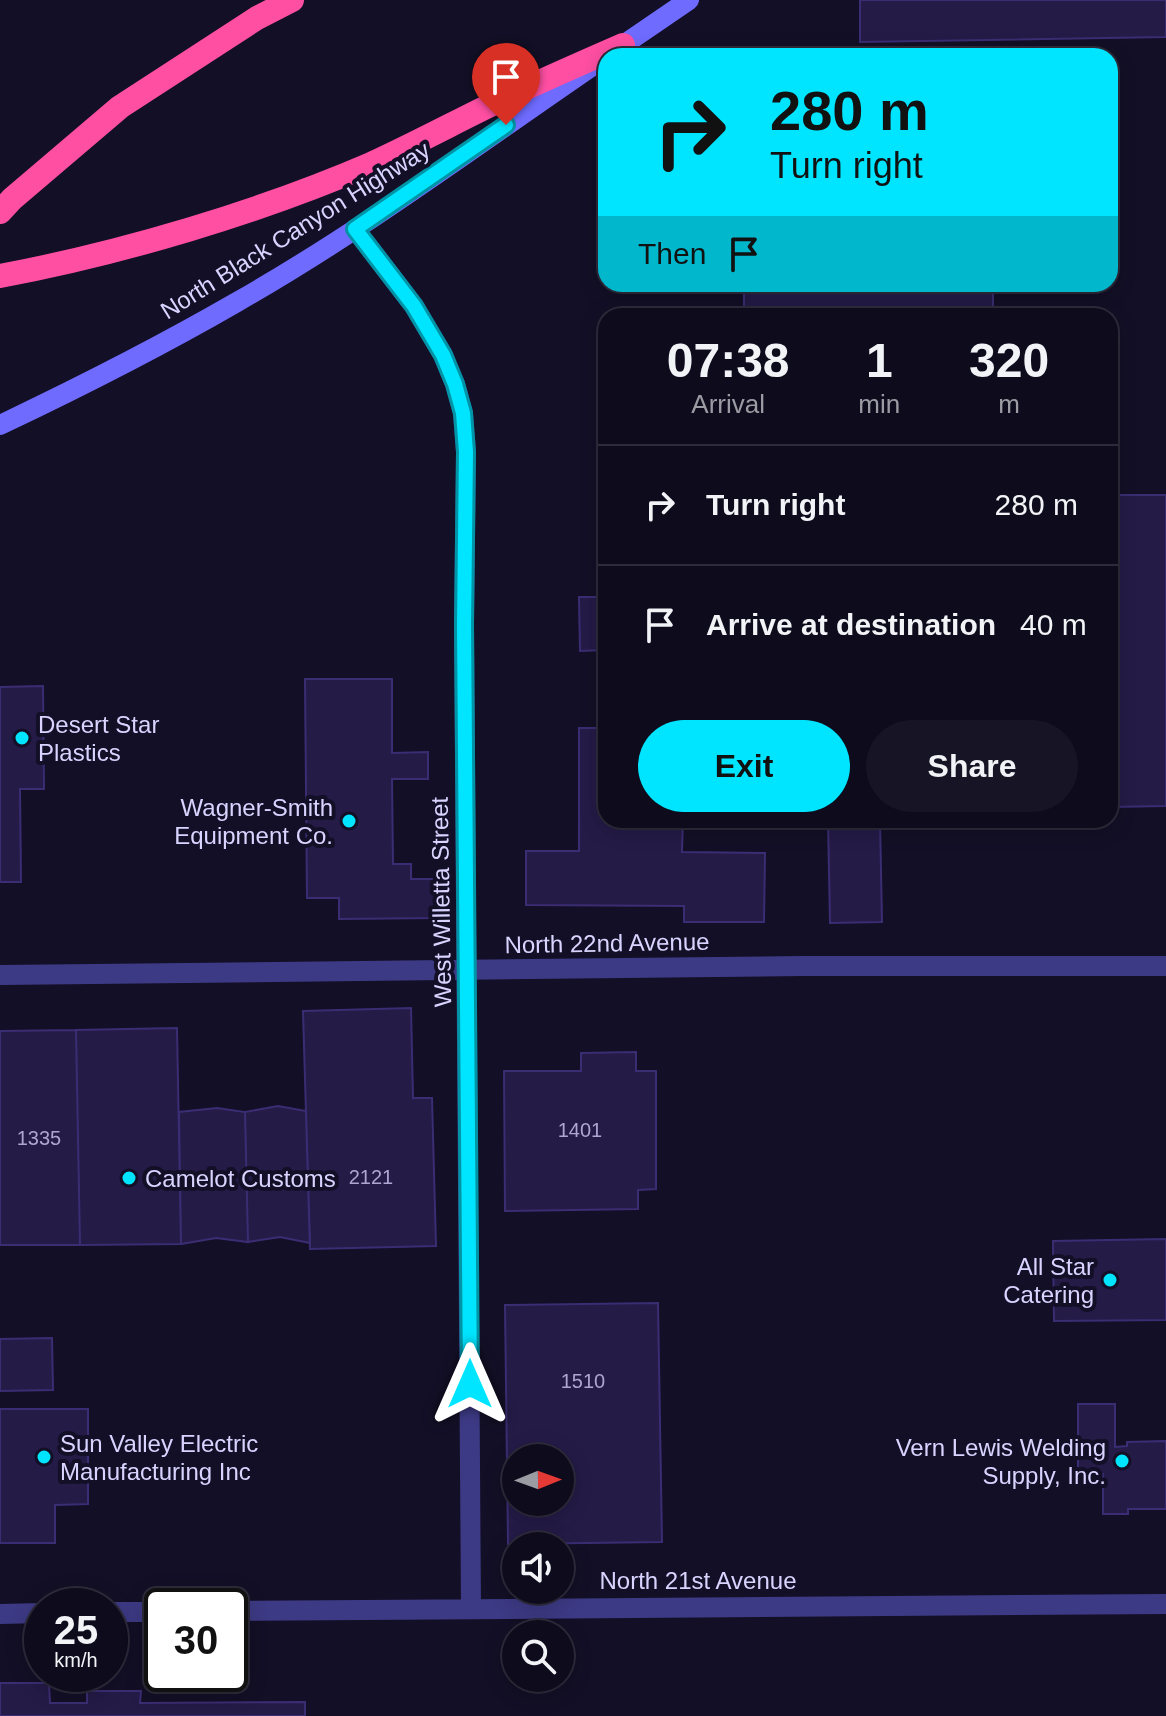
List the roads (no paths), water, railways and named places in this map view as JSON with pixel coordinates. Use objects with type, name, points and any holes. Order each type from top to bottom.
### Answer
[{"type":"highway","points":[[6,205],[120,107],[257,18],[292,0]]},
{"type":"highway","points":[[0,276],[175,233],[311,187],[368,165],[508,96],[598,59]]},
{"type":"main road","name":"North Black Canyon Highway","points":[[619,48],[689,0]]},
{"type":"main road","name":"North Black Canyon Highway","points":[[0,425],[106,374],[212,316],[355,229],[598,63]]},
{"type":"street","name":"West Willetta Street","points":[[355,229],[414,306],[436,343],[455,384],[463,413],[466,452],[464,640],[471,1607]]},
{"type":"street","name":"North 22nd Avenue","points":[[0,975],[1166,966]]},
{"type":"street","name":"North 21st Avenue","points":[[248,1611],[1166,1604]]},
{"type":"street","points":[[0,1614],[24,1613]]},
{"type":"place","name":"Desert Star Plastics","points":[[22,738]]},
{"type":"place","name":"Wagner-Smith Equipment Co.","points":[[349,821]]},
{"type":"place","name":"Camelot Customs","points":[[129,1178]]},
{"type":"place","name":"All Star Catering","points":[[1110,1280]]},
{"type":"place","name":"Sun Valley Electric Manufacturing Inc","points":[[44,1457]]},
{"type":"place","name":"Vern Lewis Welding Supply, Inc.","points":[[1122,1461]]}]
